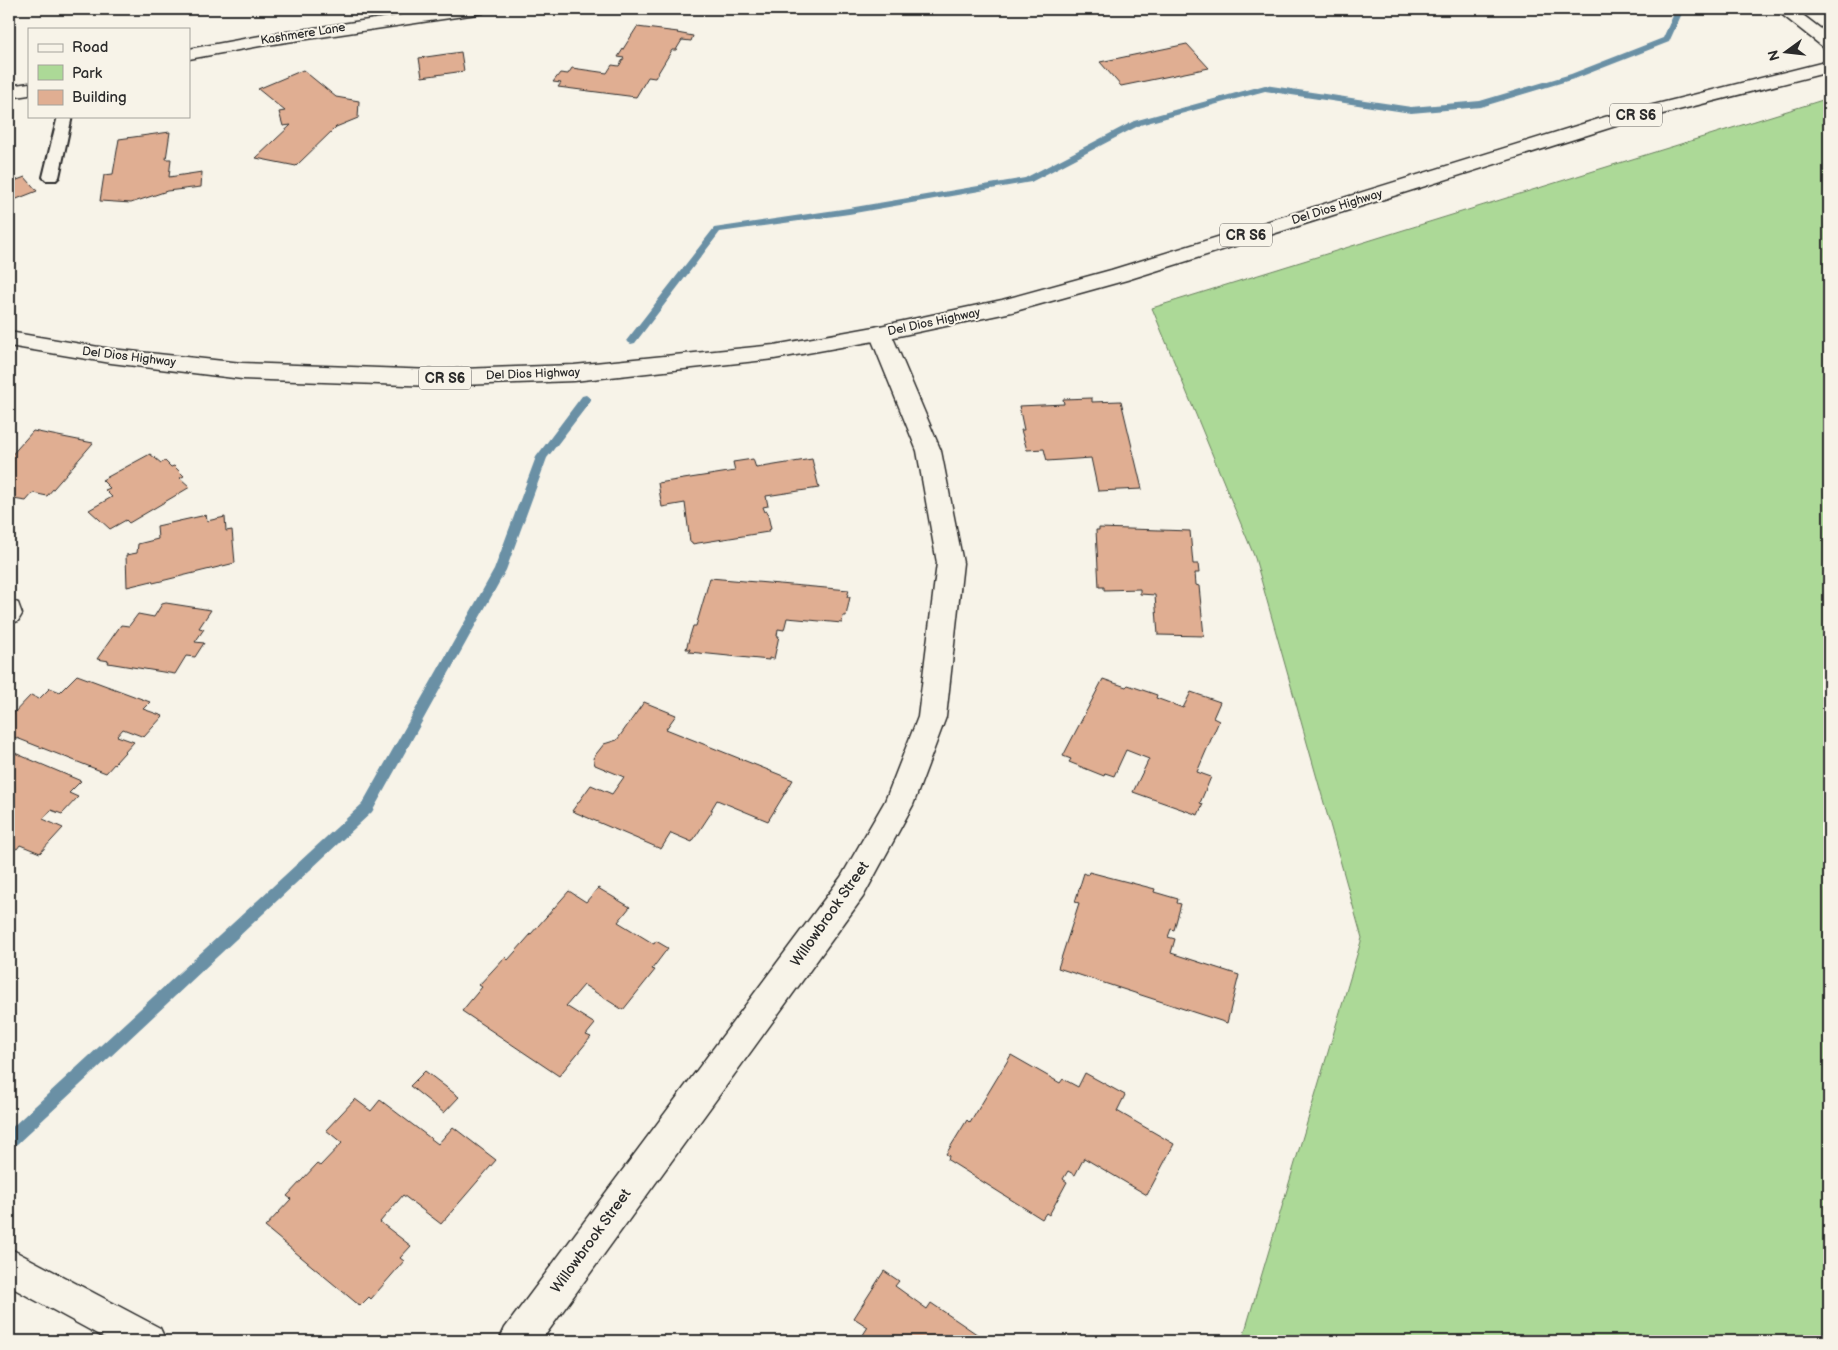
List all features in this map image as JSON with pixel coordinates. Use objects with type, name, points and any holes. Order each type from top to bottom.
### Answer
[{"type":"main road","name":"Kashmere Lane","points":[[190,54],[269,39],[477,9]]},
{"type":"main road","points":[[1784,9],[1829,43]]},
{"type":"main road","name":"Del Dios Highway","points":[[9,338],[111,356],[242,370],[434,378],[574,373],[658,366],[774,352],[880,333],[1004,307],[1119,275],[1612,121],[1829,67]]},
{"type":"main road","points":[[9,92],[28,89]]},
{"type":"main road","name":"Willowbrook Street","points":[[518,1341],[852,887],[898,805],[932,717],[950,563],[930,451],[880,333]]},
{"type":"main road","points":[[9,1266],[147,1341]]},
{"type":"lane","points":[[51,178],[65,118]]},
{"type":"green space","points":[[1829,98],[1829,1341],[1242,1341],[1362,938],[1255,558],[1152,308]]},
{"type":"building","points":[[637,27],[678,32],[693,36],[691,41],[682,40],[676,50],[672,50],[655,78],[648,77],[636,97],[558,87],[561,83],[553,82],[560,73],[568,74],[572,68],[607,73],[612,65],[619,66],[624,58],[618,57]]},
{"type":"building","points":[[1187,44],[1209,68],[1121,86],[1100,62]]},
{"type":"building","points":[[461,52],[464,71],[422,77],[419,58]]},
{"type":"building","points":[[303,70],[336,97],[359,101],[358,118],[336,127],[296,166],[256,158],[291,125],[283,126],[279,112],[285,111],[258,89]]},
{"type":"building","points":[[170,132],[166,159],[171,159],[169,177],[202,172],[201,187],[167,191],[131,203],[100,201],[104,175],[113,174],[119,139]]},
{"type":"building","points":[[25,177],[37,191],[9,202],[9,183]]},
{"type":"building","points":[[1092,398],[1092,402],[1121,401],[1142,489],[1098,491],[1091,458],[1047,461],[1044,449],[1027,450],[1021,430],[1024,430],[1019,406],[1064,404],[1063,399]]},
{"type":"building","points":[[33,431],[93,443],[47,496],[33,493],[26,501],[13,499],[9,504],[9,458]]},
{"type":"building","points":[[150,454],[161,463],[165,461],[171,467],[174,466],[184,476],[180,478],[190,487],[129,523],[126,520],[110,529],[89,510],[112,497],[105,490],[110,488],[102,480]]},
{"type":"building","points":[[753,459],[756,468],[812,459],[819,488],[766,496],[768,506],[763,507],[765,512],[767,511],[771,529],[768,532],[692,544],[690,542],[685,503],[662,507],[658,483],[735,471],[733,462]]},
{"type":"building","points":[[206,515],[207,521],[225,517],[226,531],[232,530],[235,563],[153,583],[152,581],[127,587],[126,555],[137,553],[138,544],[158,539],[157,526]]},
{"type":"building","points":[[1099,528],[1190,531],[1193,564],[1198,564],[1199,573],[1195,573],[1196,585],[1199,586],[1204,636],[1158,635],[1155,595],[1140,594],[1140,589],[1104,590],[1104,587],[1099,587],[1096,530],[1099,530]]},
{"type":"building","points":[[710,578],[849,590],[847,597],[850,597],[846,616],[843,616],[842,623],[787,618],[784,630],[778,629],[777,636],[779,636],[774,659],[689,652],[690,649],[686,649],[693,626],[696,626]]},
{"type":"building","points":[[162,604],[211,610],[199,628],[204,629],[195,642],[204,643],[195,657],[186,656],[175,674],[108,663],[109,661],[97,659],[121,625],[129,626],[138,614],[154,617]]},
{"type":"building","points":[[77,675],[150,702],[143,709],[163,716],[144,737],[123,729],[117,736],[134,742],[106,773],[9,735],[9,718],[31,695],[39,699],[50,688],[60,692]]},
{"type":"building","points":[[1103,679],[1157,695],[1156,698],[1183,708],[1191,692],[1220,702],[1213,718],[1219,721],[1197,772],[1211,777],[1200,803],[1203,804],[1198,815],[1133,792],[1149,759],[1126,750],[1114,776],[1105,773],[1104,776],[1069,762],[1071,759],[1063,756]]},
{"type":"building","points":[[644,702],[676,715],[666,729],[793,780],[768,821],[717,800],[711,810],[713,810],[692,842],[671,833],[661,849],[572,811],[591,785],[612,794],[624,777],[595,765],[593,758],[604,744],[617,740]]},
{"type":"building","points":[[10,751],[81,781],[69,793],[78,797],[62,814],[51,810],[43,819],[63,828],[40,853],[20,845],[17,849],[9,845]]},
{"type":"building","points":[[1089,872],[1155,889],[1154,892],[1178,899],[1177,903],[1181,904],[1174,930],[1171,929],[1168,937],[1175,939],[1171,953],[1239,975],[1227,1023],[1058,968],[1079,903],[1075,902],[1084,873],[1088,875]]},
{"type":"building","points":[[598,888],[630,907],[618,922],[654,944],[656,941],[668,948],[652,969],[655,970],[623,1010],[584,985],[566,1006],[595,1024],[586,1035],[591,1037],[559,1076],[462,1011],[482,987],[479,985],[505,957],[508,960],[569,891],[586,902]]},
{"type":"building","points":[[1011,1055],[1060,1083],[1063,1079],[1078,1087],[1085,1073],[1125,1095],[1117,1111],[1174,1144],[1147,1195],[1084,1158],[1075,1175],[1068,1171],[1063,1179],[1067,1182],[1049,1215],[1046,1213],[1042,1219],[948,1160],[949,1156],[946,1154],[967,1120],[970,1123]]},
{"type":"building","points":[[425,1071],[459,1097],[444,1113],[410,1086]]},
{"type":"building","points":[[355,1099],[371,1111],[380,1100],[438,1144],[453,1127],[496,1160],[441,1224],[403,1195],[380,1222],[411,1246],[400,1258],[404,1261],[371,1299],[369,1297],[360,1306],[265,1227],[291,1199],[287,1196],[317,1164],[320,1166],[342,1143],[326,1130]]},
{"type":"building","points":[[884,1271],[899,1281],[895,1286],[927,1309],[931,1303],[987,1341],[859,1341],[868,1327],[854,1318]]},
{"type":"waterway","points":[[631,341],[717,230],[849,211],[1028,180],[1137,123],[1265,88],[1411,110],[1481,104],[1574,76],[1666,40],[1680,9]]},
{"type":"waterway","points":[[11,1139],[367,808],[500,570],[542,457],[586,399]]}]
